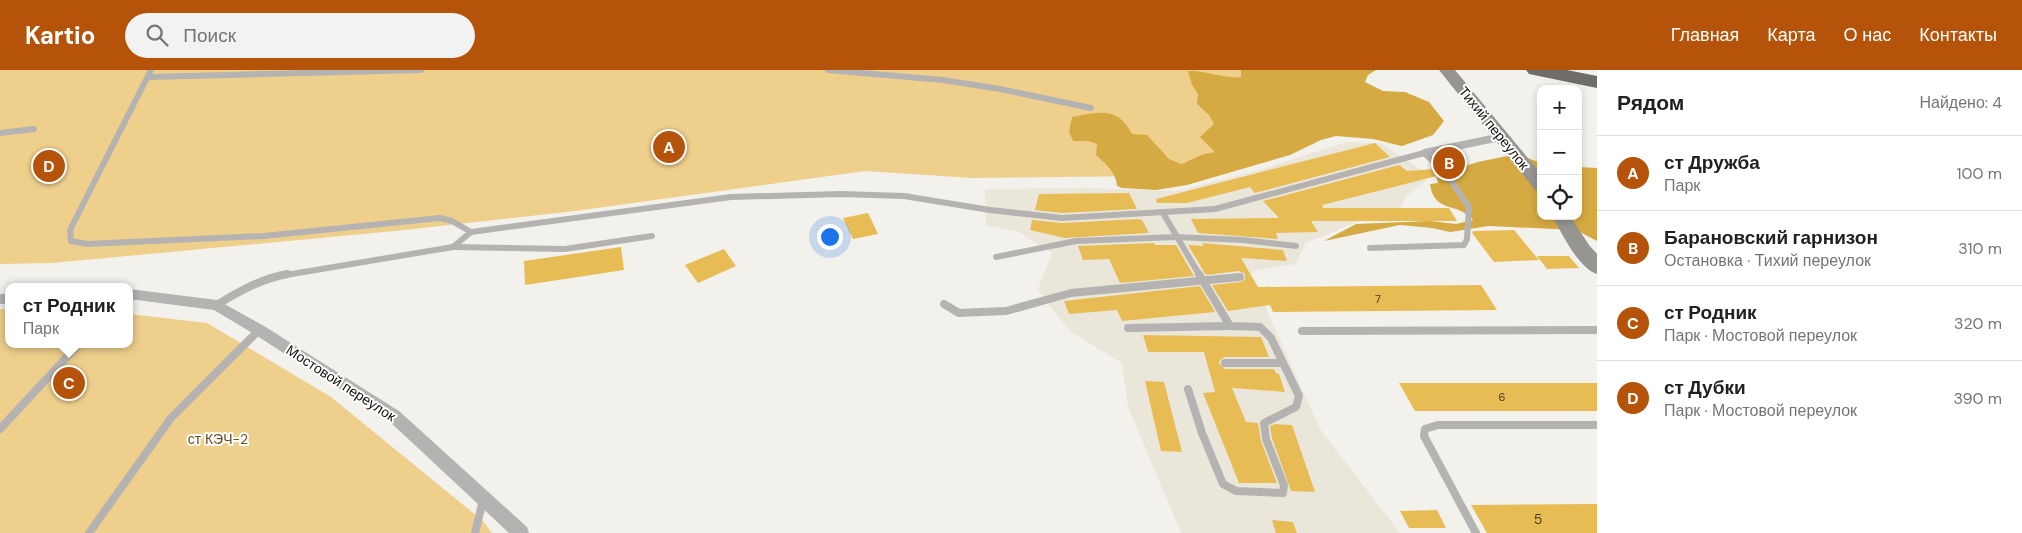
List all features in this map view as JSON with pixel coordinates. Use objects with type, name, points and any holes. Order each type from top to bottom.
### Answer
[{"type":"highway","points":[[1536,70],[1597,82]]},
{"type":"street","name":"Тихий переулок","points":[[1447,70],[1537,181]]},
{"type":"street","points":[[1424,153],[1500,137]]},
{"type":"street","points":[[1563,220],[1582,250],[1597,267]]},
{"type":"street","name":"Мостовой переулок","points":[[133,294],[217,305],[259,330],[394,416],[521,533]]},
{"type":"lane","points":[[151,70],[70,230],[71,241],[88,244],[264,236],[440,218],[452,221],[471,232]]},
{"type":"lane","points":[[148,77],[420,70]]},
{"type":"lane","points":[[828,70],[943,80],[1091,108]]},
{"type":"lane","points":[[0,133],[34,129]]},
{"type":"lane","points":[[453,246],[471,232],[731,197],[842,194],[904,196],[990,210],[1062,218],[1214,209],[1424,153],[1445,172],[1469,207],[1467,240],[1464,245],[1370,248]]},
{"type":"lane","points":[[1163,213],[1230,326]]},
{"type":"lane","points":[[217,305],[235,293],[271,277],[453,246],[565,249],[652,236]]},
{"type":"lane","points":[[996,257],[1076,241],[1176,237],[1243,240],[1296,246]]},
{"type":"lane","points":[[944,304],[959,313],[1006,311],[1071,293],[1240,277]]},
{"type":"lane","points":[[1128,328],[1260,327],[1271,338],[1299,396],[1296,408],[1272,417],[1264,423],[1266,439],[1284,485],[1283,493],[1236,491],[1223,484],[1202,433],[1188,389]]},
{"type":"lane","points":[[89,533],[172,418],[259,330]]},
{"type":"lane","points":[[1302,331],[1597,330]]},
{"type":"lane","points":[[0,429],[76,348]]},
{"type":"lane","points":[[1225,363],[1283,363]]},
{"type":"lane","points":[[1476,533],[1424,436],[1425,429],[1438,425],[1597,425]]},
{"type":"lane","points":[[476,533],[483,500]]},
{"type":"shaded area","points":[[1241,70],[1376,70],[1368,75],[1365,82],[1383,91],[1405,92],[1429,102],[1444,121],[1433,135],[1402,146],[1373,139],[1336,136],[1321,140],[1290,155],[1187,185],[1156,190],[1117,186],[1113,172],[1096,155],[1097,144],[1088,141],[1073,141],[1069,132],[1072,117],[1106,113],[1120,119],[1132,134],[1147,135],[1169,159],[1181,164],[1201,155],[1215,152],[1200,137],[1214,124],[1209,115],[1197,104],[1198,94],[1192,85],[1188,71],[1241,77]]},
{"type":"shaded area","points":[[1346,142],[1381,143],[1419,168],[1426,181],[1405,197],[1400,210],[1359,221],[1306,243],[1296,264],[1257,270],[1251,275],[1320,429],[1400,533],[1181,533],[1128,407],[1122,363],[1071,332],[1046,302],[1038,289],[1052,253],[1019,232],[986,225],[985,189],[1083,188],[1177,191],[1256,171]]},
{"type":"shaded area","points":[[1517,154],[1537,162],[1537,220],[1582,220],[1582,167],[1597,168],[1597,241],[1576,230],[1489,226],[1450,232],[1400,225],[1324,241],[1356,224],[1430,221],[1456,224],[1473,220],[1467,214],[1441,204],[1436,200],[1430,184],[1438,183],[1436,175],[1478,162]]},
{"type":"green space","points":[[0,70],[1282,70],[1302,123],[1145,176],[972,178],[865,171],[575,211],[395,231],[52,263],[0,264]]},
{"type":"green space","name":"ст КЭЧ-2","points":[[0,309],[5,309],[5,348],[133,348],[133,314],[207,323],[331,397],[483,521],[492,533],[0,533]]},
{"type":"building","points":[[1375,143],[1390,157],[1255,193],[1250,187],[1187,203],[1157,203],[1156,199]]},
{"type":"building","points":[[1399,165],[1407,171],[1434,169],[1441,175],[1322,205],[1323,208],[1449,208],[1457,221],[1311,221],[1318,232],[1276,233],[1278,239],[1198,233],[1191,219],[1279,218],[1263,201]]},
{"type":"building","points":[[1129,193],[1137,209],[1062,213],[1035,210],[1039,194]]},
{"type":"building","points":[[868,213],[878,234],[853,239],[843,218]]},
{"type":"building","points":[[1032,220],[1062,223],[1142,220],[1149,233],[1065,238],[1030,230]]},
{"type":"building","points":[[1514,230],[1539,260],[1494,262],[1472,233],[1473,231]]},
{"type":"building","points":[[1154,243],[1155,245],[1176,245],[1194,276],[1120,283],[1109,259],[1083,260],[1078,246]]},
{"type":"building","points":[[1202,243],[1283,250],[1287,261],[1241,258],[1258,287],[1481,285],[1497,310],[1273,312],[1270,305],[1228,311],[1212,285],[1241,282],[1245,279],[1245,274],[1239,271],[1206,275],[1188,245],[1203,246]]},
{"type":"building","points":[[621,247],[624,270],[525,285],[524,261]]},
{"type":"building","points":[[724,249],[736,266],[698,283],[685,265]]},
{"type":"building","points":[[1537,256],[1569,256],[1579,268],[1547,269]]},
{"type":"building","points":[[1200,286],[1215,312],[1122,321],[1117,310],[1069,314],[1064,301]]},
{"type":"building","points":[[1143,335],[1261,337],[1269,357],[1225,357],[1219,363],[1225,369],[1274,369],[1279,374],[1285,392],[1232,388],[1246,422],[1258,423],[1261,441],[1277,483],[1239,483],[1203,393],[1215,392],[1204,352],[1148,352]]},
{"type":"building","points":[[1145,381],[1164,382],[1182,452],[1161,451]]},
{"type":"building","points":[[1399,383],[1597,383],[1597,411],[1415,411]]},
{"type":"building","points":[[1275,424],[1292,425],[1315,492],[1291,491],[1272,438],[1270,426]]},
{"type":"building","points":[[1597,504],[1597,533],[1487,533],[1471,505]]},
{"type":"building","points":[[1437,510],[1446,528],[1409,528],[1400,511]]},
{"type":"building","points":[[1272,520],[1293,522],[1297,533],[1276,533]]},
{"type":"place","name":"ст Дружба","points":[[669,147]]},
{"type":"place","name":"Барановский гарнизон","points":[[1449,163]]},
{"type":"place","name":"ст Дубки","points":[[49,166]]},
{"type":"place","name":"ст Родник","points":[[69,383]]}]
